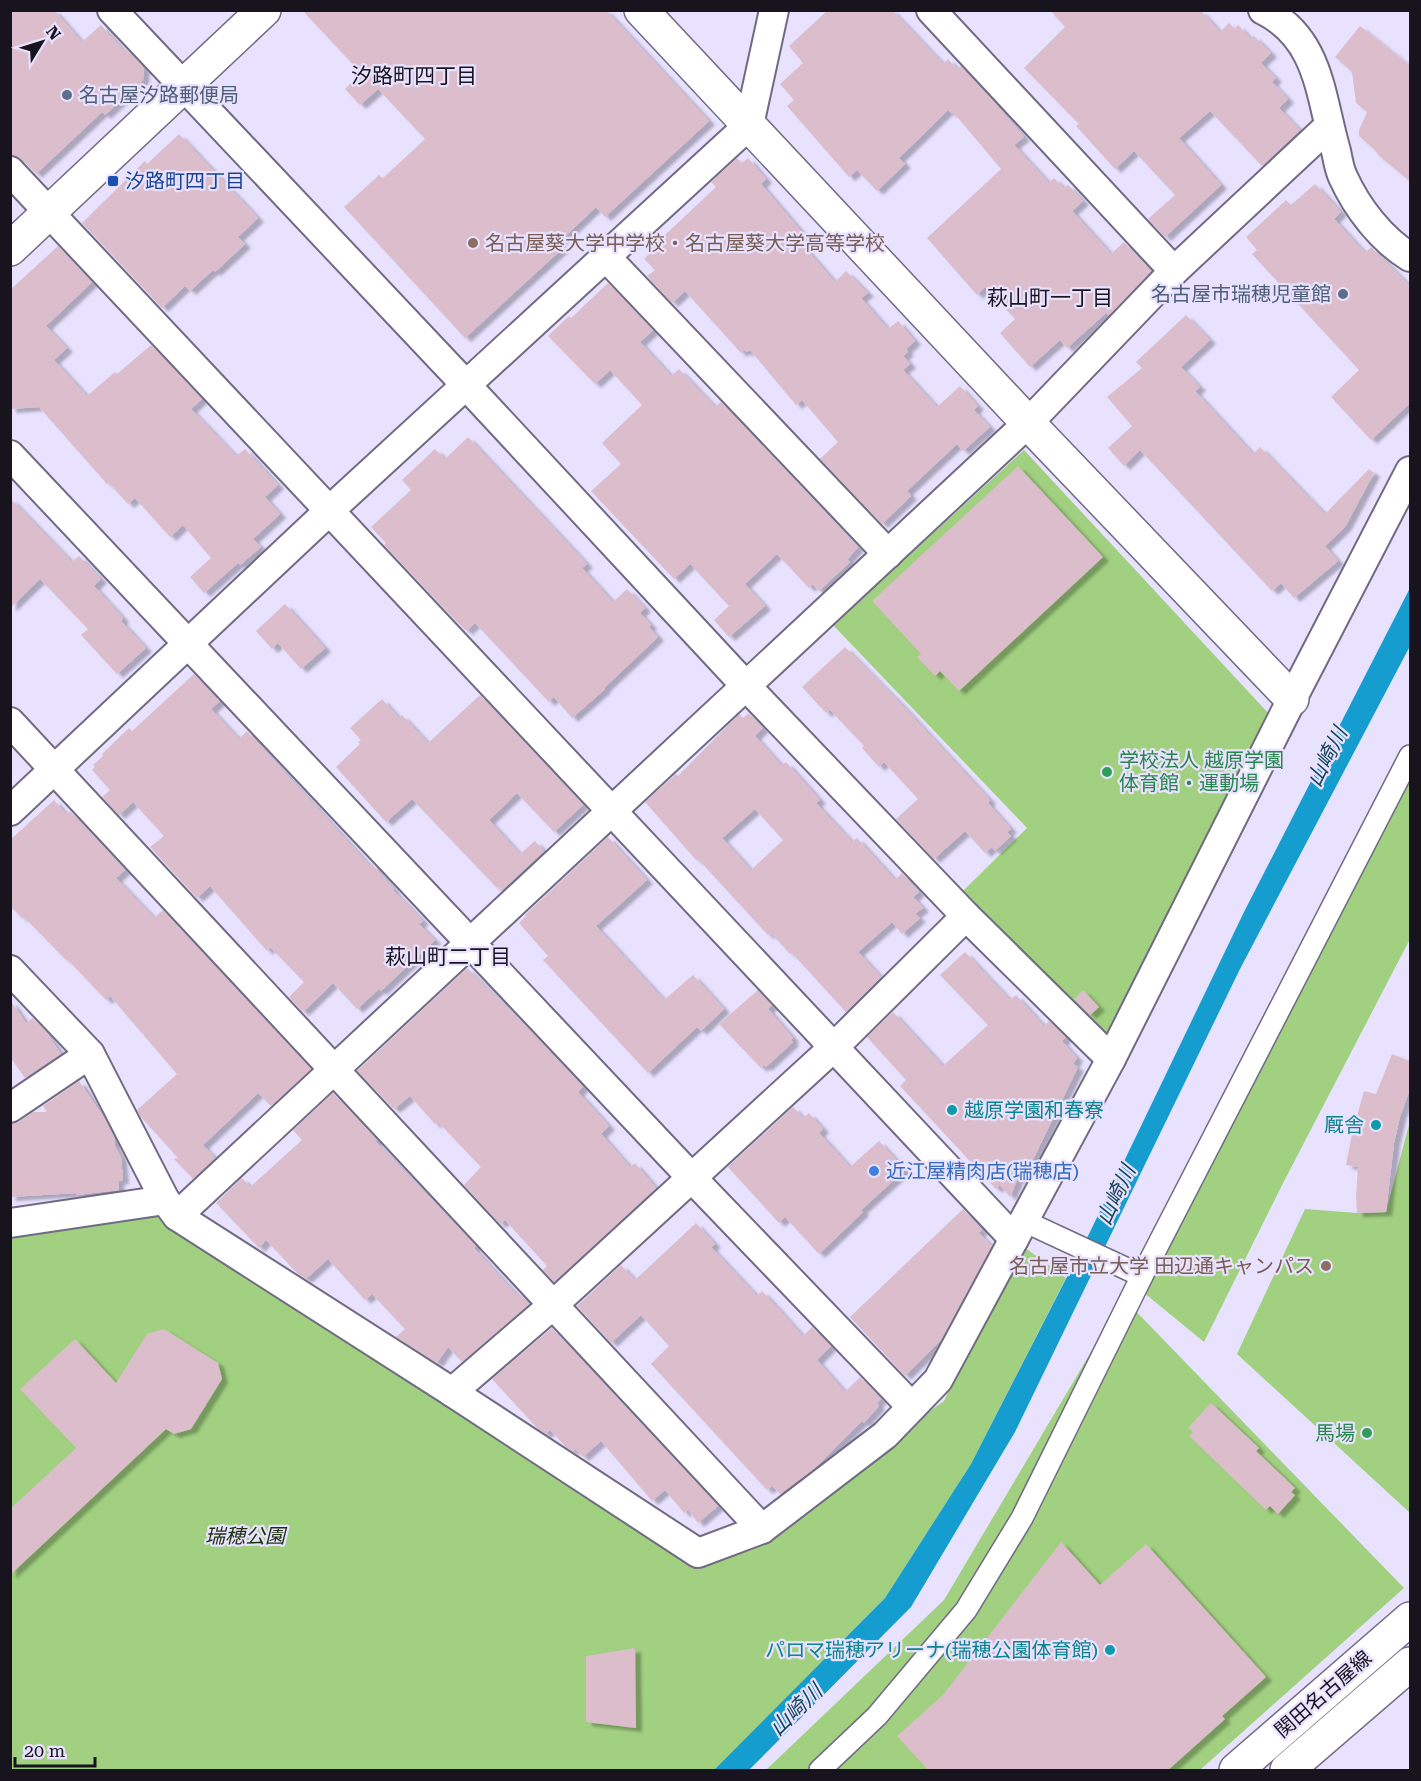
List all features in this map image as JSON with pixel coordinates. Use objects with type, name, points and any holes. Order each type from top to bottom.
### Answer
[{"type":"street","points":[[112,10],[746,686],[966,916],[1111,1059]]},
{"type":"street","points":[[10,249],[264,10]]},
{"type":"street","points":[[641,10],[1028,423],[1292,699]]},
{"type":"street","points":[[10,811],[330,510],[749,125],[774,10]]},
{"type":"street","points":[[931,10],[1174,271]]},
{"type":"street","points":[[1263,10],[1275,16],[1299,37],[1312,60],[1342,176],[1361,209],[1398,249],[1410,257]]},
{"type":"street","points":[[10,1222],[171,1208],[334,1070],[888,554],[1028,423],[1174,271],[1329,126]]},
{"type":"street","points":[[10,171],[834,1047],[1027,1230],[1135,1273]]},
{"type":"street","points":[[606,257],[888,554]]},
{"type":"street","points":[[10,454],[691,1177],[912,1407]]},
{"type":"street","points":[[10,970],[90,1054],[171,1208],[698,1553],[762,1529],[885,1435],[938,1380],[1027,1230],[1292,699],[1410,471]]},
{"type":"street","points":[[10,722],[762,1529]]},
{"type":"street","points":[[820,1770],[877,1716],[966,1610],[1022,1518],[1135,1273],[1410,756]]},
{"type":"street","points":[[452,1392],[554,1305],[834,1047],[966,916]]},
{"type":"street","points":[[10,1108],[90,1054]]},
{"type":"street","name":"関田名古屋線","points":[[1236,1770],[1410,1619]]},
{"type":"street","name":"関田名古屋線","points":[[1287,1770],[1410,1664]]},
{"type":"green space","name":"学校法人 越原学園 体育館・運動場","points":[[1024,450],[1270,715],[1104,1042],[963,891],[1027,828],[833,625]]},
{"type":"green space","points":[[1410,769],[1410,939],[1280,1189],[1204,1342],[1143,1292]]},
{"type":"green space","name":"馬場","points":[[1410,1121],[1409,1512],[1237,1354],[1305,1209],[1357,1213],[1386,1212]]},
{"type":"green space","name":"瑞穂公園","points":[[165,1200],[698,1553],[762,1529],[944,1401],[1020,1244],[1066,1278],[971,1464],[885,1598],[714,1770],[11,1770],[10,1223]]},
{"type":"green space","points":[[1123,1298],[1404,1588],[1200,1770],[766,1770],[944,1600]]},
{"type":"water","name":"山崎川","points":[[1410,588],[1410,646],[1240,969],[1015,1432],[911,1607],[749,1770],[714,1770],[885,1598],[971,1464],[1090,1232],[1244,912]]},
{"type":"building","points":[[10,10],[54,10],[82,42],[101,25],[123,50],[125,48],[144,68],[143,80],[105,115],[102,112],[36,174],[22,159],[10,155]]},
{"type":"building","name":"名古屋葵大学中学校・名古屋葵大学高等学校","points":[[302,10],[606,10],[709,121],[605,217],[596,207],[558,243],[563,248],[465,338],[344,207],[379,175],[383,178],[425,139],[378,89],[360,105],[345,89],[361,73]]},
{"type":"building","points":[[828,10],[892,10],[943,64],[948,59],[957,69],[961,66],[993,101],[1024,137],[1014,145],[1049,183],[1054,178],[1064,188],[1068,185],[1083,201],[1072,211],[1111,254],[1124,242],[1151,271],[1113,311],[1108,315],[1106,313],[1067,348],[1060,340],[1030,367],[1000,333],[1015,319],[985,287],[977,295],[927,238],[1001,169],[953,112],[952,114],[948,110],[899,158],[905,164],[877,191],[857,170],[849,177],[787,106],[794,100],[780,84],[803,63],[789,46]]},
{"type":"building","points":[[1050,10],[1201,11],[1220,32],[1229,23],[1235,29],[1238,25],[1251,39],[1254,36],[1271,53],[1261,63],[1276,78],[1272,82],[1288,99],[1279,108],[1300,130],[1262,166],[1210,111],[1179,138],[1221,185],[1165,237],[1148,219],[1175,195],[1134,151],[1115,169],[1076,126],[1079,124],[1024,68],[1065,27]]},
{"type":"building","points":[[1360,26],[1410,66],[1410,181],[1359,136],[1359,130],[1367,112],[1356,103],[1352,72],[1335,57]]},
{"type":"building","points":[[179,134],[258,218],[238,237],[245,244],[215,272],[213,270],[190,291],[185,286],[162,308],[82,223],[145,161],[147,164]]},
{"type":"building","points":[[737,158],[742,163],[748,158],[766,179],[761,184],[812,244],[806,249],[835,282],[846,271],[868,293],[861,298],[888,329],[898,321],[915,341],[906,349],[908,352],[903,356],[910,364],[903,370],[937,407],[960,386],[978,406],[974,410],[990,427],[963,451],[957,444],[907,491],[911,496],[882,524],[820,459],[838,442],[802,400],[796,405],[750,350],[747,352],[744,350],[741,353],[685,291],[672,303],[647,276],[655,270],[644,259],[653,250],[651,248],[716,187],[711,182]]},
{"type":"building","points":[[1315,184],[1341,212],[1334,219],[1365,253],[1371,247],[1410,286],[1410,403],[1371,440],[1331,397],[1359,370],[1252,254],[1257,250],[1246,237],[1286,200],[1291,205]]},
{"type":"building","points":[[58,246],[92,282],[46,326],[67,348],[54,360],[87,396],[151,345],[202,399],[191,409],[236,456],[245,449],[278,485],[265,497],[280,514],[253,539],[261,547],[240,565],[238,563],[204,593],[190,577],[211,558],[183,525],[170,537],[135,498],[128,504],[108,482],[107,484],[39,407],[10,409],[10,290]]},
{"type":"building","points":[[608,283],[653,330],[640,342],[671,376],[679,369],[715,407],[721,402],[858,547],[847,560],[850,562],[819,591],[812,584],[809,588],[777,554],[745,584],[765,606],[729,637],[714,620],[729,606],[690,564],[674,579],[591,491],[621,464],[602,443],[642,405],[610,370],[595,384],[548,336]]},
{"type":"building","points":[[1186,315],[1210,340],[1181,367],[1200,387],[1195,391],[1253,454],[1260,447],[1325,514],[1369,469],[1374,473],[1345,527],[1325,546],[1338,561],[1294,598],[1281,583],[1272,591],[1140,450],[1124,466],[1108,448],[1132,426],[1107,397],[1142,368],[1136,362]]},
{"type":"building","points":[[468,437],[587,564],[582,568],[613,602],[627,589],[645,608],[640,613],[658,637],[572,718],[554,697],[549,702],[475,623],[467,631],[458,623],[384,545],[386,543],[371,527],[411,490],[402,480],[435,449],[445,459]]},
{"type":"building","points":[[1018,466],[1103,557],[959,691],[940,671],[935,676],[917,657],[921,654],[872,601]]},
{"type":"building","points":[[10,498],[72,562],[79,556],[101,579],[94,586],[123,618],[121,621],[146,648],[117,674],[81,635],[88,629],[40,579],[10,608]]},
{"type":"building","points":[[285,604],[325,648],[301,669],[278,643],[272,649],[256,631]]},
{"type":"building","points":[[845,647],[990,800],[988,803],[1011,829],[1007,832],[1011,836],[995,851],[992,847],[985,853],[965,831],[934,859],[896,819],[918,799],[884,762],[879,767],[862,748],[864,746],[830,710],[826,713],[802,687]]},
{"type":"building","points":[[194,674],[220,701],[211,709],[239,739],[247,731],[370,866],[372,864],[423,921],[419,924],[435,940],[381,991],[379,989],[357,1009],[333,983],[303,1012],[289,997],[304,982],[270,947],[267,951],[210,886],[197,898],[150,847],[164,836],[133,802],[119,815],[102,797],[110,790],[92,770],[95,767],[93,765],[129,728],[132,731]]},
{"type":"building","points":[[480,695],[583,805],[554,832],[517,793],[489,820],[520,854],[535,841],[544,851],[502,890],[498,886],[497,888],[412,799],[386,822],[336,767],[360,744],[358,742],[361,740],[350,728],[382,699],[399,718],[402,715],[428,743]]},
{"type":"building","points":[[749,713],[763,728],[755,736],[782,766],[786,762],[820,800],[816,803],[852,842],[857,838],[895,880],[902,873],[919,892],[913,897],[923,908],[915,914],[920,918],[902,934],[892,922],[858,952],[881,977],[846,1012],[791,952],[790,954],[771,933],[768,935],[698,859],[697,861],[645,802],[676,774],[678,776],[739,714],[743,718]],"holes":[[[755,809],[783,840],[751,870],[722,838]]]},
{"type":"building","points":[[54,800],[66,814],[70,811],[125,870],[116,878],[154,918],[163,910],[311,1069],[271,1106],[258,1093],[203,1145],[215,1158],[193,1179],[174,1159],[178,1158],[137,1110],[177,1074],[110,996],[106,1000],[68,960],[10,906],[10,840]]},
{"type":"building","points":[[608,837],[647,880],[596,926],[664,1000],[693,975],[724,1009],[701,1031],[697,1027],[648,1073],[543,960],[548,956],[519,923]]},
{"type":"building","name":"越原学園和春寮","points":[[965,952],[1010,1000],[1016,995],[1044,1026],[1049,1021],[1066,1037],[1062,1041],[1077,1058],[1073,1064],[1078,1067],[1023,1180],[1018,1178],[1010,1197],[1000,1185],[996,1189],[900,1086],[906,1080],[867,1037],[893,1012],[943,1066],[988,1025],[940,975]]},
{"type":"building","points":[[467,968],[583,1087],[578,1092],[609,1126],[601,1134],[630,1167],[635,1163],[656,1188],[554,1282],[543,1270],[547,1266],[505,1220],[500,1224],[464,1185],[481,1167],[438,1122],[435,1124],[410,1096],[394,1109],[357,1071]]},
{"type":"building","points":[[758,990],[772,1005],[768,1009],[793,1038],[791,1040],[793,1042],[766,1067],[764,1065],[761,1068],[719,1024]]},
{"type":"building","points":[[1083,990],[1099,1007],[1090,1015],[1074,999]]},
{"type":"building","points":[[10,1000],[26,1023],[33,1018],[47,1033],[61,1054],[25,1078],[10,1057]]},
{"type":"building","name":"厩舎","points":[[1392,1054],[1410,1061],[1410,1089],[1394,1143],[1386,1212],[1357,1213],[1358,1167],[1346,1165],[1352,1134],[1364,1091],[1376,1094]]},
{"type":"building","points":[[79,1081],[105,1119],[114,1137],[115,1146],[121,1157],[123,1180],[118,1181],[119,1190],[76,1195],[76,1193],[10,1197],[10,1124],[19,1122],[33,1112],[47,1112],[43,1106]]},
{"type":"building","points":[[333,1093],[377,1140],[375,1141],[476,1246],[474,1248],[516,1294],[518,1292],[529,1304],[462,1362],[448,1347],[437,1363],[396,1337],[405,1329],[372,1294],[365,1300],[328,1259],[306,1279],[298,1274],[266,1240],[259,1248],[216,1203],[242,1178],[250,1187],[302,1140],[293,1130]]},
{"type":"building","points":[[793,1107],[803,1118],[809,1113],[823,1129],[819,1133],[850,1167],[879,1141],[905,1170],[861,1210],[863,1212],[819,1254],[785,1217],[779,1223],[728,1167]]},
{"type":"building","points":[[963,1209],[982,1230],[979,1233],[992,1246],[941,1340],[905,1376],[850,1317]]},
{"type":"building","points":[[696,1223],[715,1244],[711,1247],[757,1296],[762,1291],[803,1336],[812,1327],[831,1346],[817,1360],[845,1392],[860,1377],[881,1399],[877,1403],[879,1406],[864,1423],[862,1421],[813,1470],[780,1494],[772,1486],[767,1490],[651,1364],[669,1346],[641,1315],[611,1343],[577,1306],[621,1265],[635,1280]]},
{"type":"building","points":[[552,1328],[718,1506],[698,1523],[688,1510],[684,1513],[665,1490],[652,1501],[601,1441],[583,1457],[575,1449],[573,1451],[567,1448],[550,1430],[546,1434],[538,1429],[492,1379]]},
{"type":"building","points":[[164,1329],[218,1363],[222,1379],[191,1429],[174,1434],[166,1429],[10,1575],[10,1509],[76,1448],[20,1389],[75,1339],[116,1383],[147,1334]]},
{"type":"building","points":[[1211,1403],[1259,1448],[1256,1451],[1295,1488],[1291,1492],[1295,1495],[1278,1514],[1270,1506],[1266,1510],[1189,1436],[1193,1432],[1188,1428]]},
{"type":"building","name":"パロマ瑞穂アリーナ(瑞穂公園体育館)","points":[[1061,1542],[1100,1585],[1146,1544],[1266,1677],[1222,1716],[1225,1719],[1168,1770],[928,1770],[897,1736],[943,1695]]},
{"type":"building","points":[[635,1648],[636,1728],[586,1722],[586,1656]]},
{"type":"place","name":"名古屋汐路郵便局","points":[[67,95]]},
{"type":"place","name":"汐路町四丁目","points":[[113,181]]},
{"type":"place","name":"名古屋葵大学中学校・名古屋葵大学高等学校","points":[[473,243]]},
{"type":"place","name":"名古屋市瑞穂児童館","points":[[1343,294]]},
{"type":"place","name":"学校法人 越原学園 体育館・運動場","points":[[1107,772]]},
{"type":"place","name":"越原学園和春寮","points":[[952,1110]]},
{"type":"place","name":"厩舎","points":[[1376,1125]]},
{"type":"place","name":"近江屋精肉店(瑞穂店)","points":[[874,1171]]},
{"type":"place","name":"名古屋市立大学 田辺通キャンパス","points":[[1326,1266]]},
{"type":"place","name":"馬場","points":[[1367,1433]]},
{"type":"place","name":"パロマ瑞穂アリーナ(瑞穂公園体育館)","points":[[1110,1650]]},
{"type":"district","name":"汐路町四丁目","points":[[414,76]]},
{"type":"district","name":"萩山町一丁目","points":[[1050,298]]},
{"type":"district","name":"萩山町二丁目","points":[[448,957]]}]
